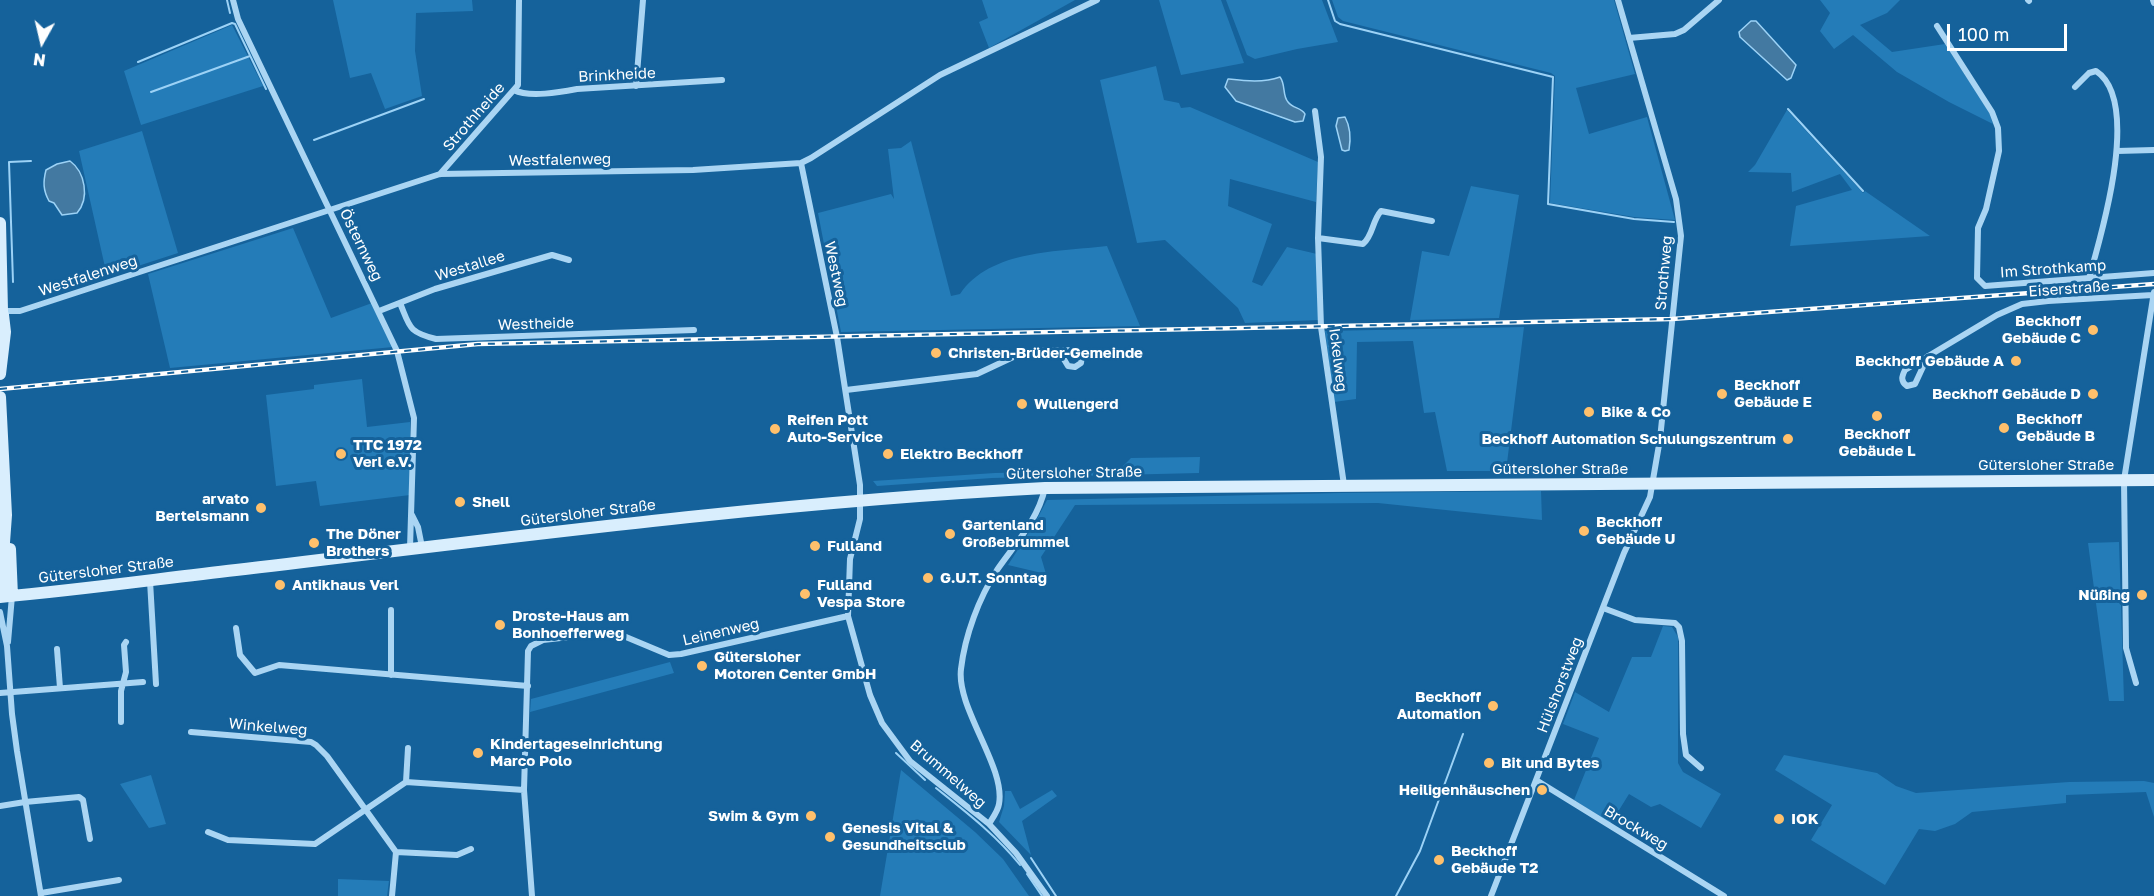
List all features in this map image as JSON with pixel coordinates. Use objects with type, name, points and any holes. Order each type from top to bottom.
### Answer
[{"type":"main road","points":[[0,223],[1,317],[5,332],[0,374]]},
{"type":"main road","points":[[0,397],[6,515],[4,596]]},
{"type":"main road","name":"Gütersloher Straße","points":[[4,596],[617,524],[860,500],[1045,488],[2154,480]]},
{"type":"street","name":"Östernweg","points":[[233,0],[238,19],[397,351],[414,418],[412,514],[416,548]]},
{"type":"street","name":"Strothheide","points":[[440,174],[518,85],[519,0]]},
{"type":"street","points":[[636,86],[643,0]]},
{"type":"street","name":"Westfalenweg","points":[[1,317],[440,174],[693,170],[801,163],[940,75],[1097,0]]},
{"type":"street","name":"Strothweg","points":[[1618,0],[1676,199],[1681,236],[1660,440],[1652,483]]},
{"type":"street","points":[[1629,38],[1675,34],[1684,30],[1719,0]]},
{"type":"street","name":"Im Strothkamp","points":[[1937,26],[1992,112],[1998,128],[1999,151],[1986,209],[1978,228],[1977,278],[1985,286],[2154,273]]},
{"type":"street","points":[[2075,87],[2089,73],[2096,71],[2102,75],[2111,92],[2116,125],[2117,151],[2106,220],[2089,278]]},
{"type":"street","name":"Brinkheide","points":[[514,90],[521,94],[722,80]]},
{"type":"street","name":"Ickelweg","points":[[1315,111],[1321,158],[1318,238],[1321,327],[1344,485]]},
{"type":"street","points":[[2117,151],[2154,150]]},
{"type":"street","name":"Westweg","points":[[801,163],[837,337],[860,485],[860,500]]},
{"type":"street","points":[[1318,238],[1363,244],[1369,239],[1374,218],[1381,211],[1432,221]]},
{"type":"street","name":"Westallee","points":[[379,311],[435,289],[552,255],[569,260]]},
{"type":"street","name":"Eiserstraße","points":[[1928,356],[1915,384],[1907,386],[1903,383],[1905,370],[1928,356],[1996,315],[2022,304],[2154,293],[2124,480],[2126,648],[2136,683]]},
{"type":"street","name":"Westheide","points":[[400,303],[410,327],[418,335],[436,339],[694,330]]},
{"type":"street","points":[[846,390],[977,374],[1026,351],[1059,351]]},
{"type":"street","name":"Hülshorstweg","points":[[1491,896],[1632,534],[1650,497],[1652,483]]},
{"type":"street","name":"Brummelweg","points":[[988,825],[999,805],[998,785],[963,690],[961,670],[972,621],[996,573],[1041,505],[1045,488]]},
{"type":"street","name":"Brummelweg","points":[[860,500],[860,519],[850,559],[848,616],[863,674],[884,725],[910,761],[988,825],[1016,853],[1047,896]]},
{"type":"street","name":"Östernweg","points":[[412,514],[418,527],[416,548]]},
{"type":"street","points":[[150,580],[156,684]]},
{"type":"street","points":[[4,596],[0,611],[7,646]]},
{"type":"street","points":[[4,596],[9,691],[41,895],[119,880]]},
{"type":"street","points":[[1603,608],[1635,620],[1675,623],[1679,627],[1682,641],[1683,734],[1686,755],[1701,768]]},
{"type":"street","points":[[391,610],[391,675]]},
{"type":"street","name":"Leinenweg","points":[[532,896],[524,790],[528,651],[531,646],[543,640],[614,632],[669,654],[681,654],[848,616]]},
{"type":"street","points":[[236,628],[240,655],[255,673],[279,665],[528,686]]},
{"type":"street","points":[[121,722],[126,672],[124,645],[126,642]]},
{"type":"street","points":[[57,649],[60,688]]},
{"type":"street","points":[[0,693],[143,682]]},
{"type":"street","name":"Winkelweg","points":[[190,732],[311,742],[327,756],[396,852]]},
{"type":"street","points":[[406,782],[408,748]]},
{"type":"street","name":"Brockweg","points":[[1536,780],[1724,896]]},
{"type":"street","points":[[208,832],[228,840],[315,844],[406,782],[524,790]]},
{"type":"street","points":[[0,806],[80,797],[83,800],[90,839]]},
{"type":"street","points":[[392,896],[396,852],[457,855],[471,849]]},
{"type":"shaded area","points":[[333,0],[472,0],[473,11],[416,13],[415,51],[422,96],[385,109],[371,73],[350,78]]},
{"type":"shaded area","points":[[982,0],[1075,0],[989,48],[979,22],[988,18]]},
{"type":"shaded area","points":[[1159,0],[1221,0],[1244,63],[1181,75]]},
{"type":"shaded area","points":[[1226,0],[1322,0],[1338,42],[1255,59],[1247,55]]},
{"type":"shaded area","points":[[1332,0],[1614,0],[1635,74],[1576,88],[1589,134],[1647,117],[1675,220],[1634,217],[1550,203],[1555,76],[1551,73],[1343,21],[1338,17]]},
{"type":"shaded area","points":[[1820,0],[1900,0],[1887,13],[1860,25],[1892,52],[1945,44],[1989,112],[1993,124],[1897,72],[1853,35],[1834,49],[1820,31],[1830,13]]},
{"type":"shaded area","points":[[1751,21],[1756,21],[1796,65],[1791,78],[1787,80],[1740,37],[1739,32]]},
{"type":"shaded area","points":[[232,25],[263,86],[141,125],[124,71]]},
{"type":"shaded area","points":[[1156,66],[1164,100],[1179,103],[1181,108],[1190,107],[1318,162],[1316,202],[1230,179],[1228,206],[1272,224],[1252,282],[1262,286],[1287,247],[1317,254],[1319,320],[1245,323],[1238,308],[1165,240],[1137,243],[1100,80]]},
{"type":"shaded area","points":[[1280,77],[1288,102],[1305,114],[1303,121],[1295,122],[1236,101],[1225,87],[1228,79],[1261,81]]},
{"type":"shaded area","points":[[1787,110],[1863,193],[1865,191],[1930,236],[1790,246],[1796,206],[1852,190],[1840,174],[1792,192],[1791,173],[1748,172],[1755,165]]},
{"type":"shaded area","points":[[1345,117],[1350,137],[1349,150],[1345,151],[1342,150],[1336,126],[1338,118]]},
{"type":"shaded area","points":[[142,131],[178,253],[107,276],[79,151]]},
{"type":"shaded area","points":[[911,141],[951,296],[960,294],[973,279],[989,268],[1007,261],[1027,255],[1107,246],[1140,326],[841,332],[818,213],[891,194],[894,199],[888,149],[901,148]]},
{"type":"shaded area","points":[[70,161],[82,178],[84,200],[77,213],[62,215],[47,197],[44,178],[46,170]]},
{"type":"shaded area","points":[[1471,186],[1519,195],[1499,318],[1410,320],[1422,251],[1449,256]]},
{"type":"shaded area","points":[[293,228],[331,318],[372,303],[393,347],[170,368],[148,274]]},
{"type":"shaded area","points":[[1524,327],[1506,471],[1447,471],[1435,412],[1424,413],[1413,341],[1357,342],[1356,399],[1334,402],[1325,331]]},
{"type":"shaded area","name":"TTC 1972 Verl e.V.","points":[[362,379],[367,427],[410,422],[410,495],[320,506],[316,481],[276,486],[266,395],[314,389],[314,385]]},
{"type":"shaded area","points":[[1200,457],[1199,473],[992,478],[877,486],[873,481],[995,473],[1119,470],[1131,458]]},
{"type":"shaded area","points":[[1541,491],[1542,520],[1378,503],[1075,505],[1041,557],[1046,574],[1008,565],[1047,500]]},
{"type":"shaded area","points":[[2119,542],[2124,701],[2109,701],[2088,543]]},
{"type":"shaded area","points":[[1663,626],[1672,627],[1678,637],[1678,763],[1683,772],[1721,794],[1701,828],[1660,804],[1651,807],[1629,794],[1611,823],[1574,800],[1599,738],[1563,724],[1575,692],[1609,712],[1632,657],[1651,657]]},
{"type":"shaded area","points":[[670,662],[674,673],[530,712],[531,699]]},
{"type":"shaded area","points":[[1784,755],[1877,773],[1896,786],[1916,793],[2069,782],[2144,781],[2154,783],[2154,817],[2146,792],[2066,795],[2066,803],[1972,812],[1955,824],[1935,831],[1919,829],[1885,885],[1811,840],[1832,805],[1775,770]]},
{"type":"shaded area","points":[[901,770],[975,832],[1003,859],[1029,896],[880,896]]},
{"type":"shaded area","points":[[151,775],[166,824],[149,828],[120,784]]},
{"type":"shaded area","points":[[1052,790],[1057,796],[1022,821],[1031,855],[999,822],[1004,806],[1005,791],[1011,791],[1020,809]]},
{"type":"shaded area","points":[[338,879],[389,881],[387,896],[338,896]]},
{"type":"waterway","points":[[227,0],[230,13]]},
{"type":"waterway","points":[[1328,0],[1335,21],[1340,24],[1553,77],[1548,204],[1634,219],[1674,222]]},
{"type":"waterway","points":[[138,62],[232,23],[235,24],[266,89]]},
{"type":"waterway","points":[[151,92],[250,56]]},
{"type":"waterway","points":[[314,140],[424,99]]},
{"type":"waterway","points":[[1788,109],[1863,191]]},
{"type":"waterway","points":[[13,282],[9,162],[31,161]]},
{"type":"waterway","points":[[1396,896],[1420,851],[1463,734]]},
{"type":"waterway","points":[[896,753],[925,780]]},
{"type":"waterway","points":[[936,788],[991,834],[1020,865]]},
{"type":"waterway","points":[[1031,858],[1056,896]]},
{"type":"waterway","points":[[1027,874],[1042,896]]},
{"type":"railway","points":[[0,389],[478,344],[1672,319],[2154,284]]},
{"type":"place","name":"Beckhoff Gebäude C","points":[[2093,330]]},
{"type":"place","name":"Christen-Brüder-Gemeinde","points":[[936,353]]},
{"type":"place","name":"Beckhoff Gebäude A","points":[[2016,361]]},
{"type":"place","name":"Beckhoff Gebäude E","points":[[1722,394]]},
{"type":"place","name":"Beckhoff Gebäude D","points":[[2093,394]]},
{"type":"place","name":"Wullengerd","points":[[1022,404]]},
{"type":"place","name":"Bike & Co","points":[[1589,412]]},
{"type":"place","name":"Beckhoff Gebäude L","points":[[1877,416]]},
{"type":"place","name":"Beckhoff Gebäude B","points":[[2004,428]]},
{"type":"place","name":"Reifen Pott Auto-Service","points":[[775,429]]},
{"type":"place","name":"Beckhoff Automation Schulungszentrum","points":[[1788,439]]},
{"type":"place","name":"TTC 1972 Verl e.V.","points":[[341,454]]},
{"type":"place","name":"Elektro Beckhoff","points":[[888,454]]},
{"type":"place","name":"Shell","points":[[460,502]]},
{"type":"place","name":"arvato Bertelsmann","points":[[261,508]]},
{"type":"place","name":"Beckhoff Gebäude U","points":[[1584,531]]},
{"type":"place","name":"Gartenland Großebrummel","points":[[950,534]]},
{"type":"place","name":"The Döner Brothers","points":[[314,543]]},
{"type":"place","name":"Fulland","points":[[815,546]]},
{"type":"place","name":"G.U.T. Sonntag","points":[[928,578]]},
{"type":"place","name":"Antikhaus Verl","points":[[280,585]]},
{"type":"place","name":"Fulland Vespa Store","points":[[805,594]]},
{"type":"place","name":"Nüßing","points":[[2142,595]]},
{"type":"place","name":"Droste-Haus am Bonhoefferweg","points":[[500,625]]},
{"type":"place","name":"Gütersloher Motoren Center GmbH","points":[[702,666]]},
{"type":"place","name":"Beckhoff Automation","points":[[1493,706]]},
{"type":"place","name":"Kindertageseinrichtung Marco Polo","points":[[478,753]]},
{"type":"place","name":"Bit und Bytes","points":[[1489,763]]},
{"type":"place","name":"Heiligenhäuschen","points":[[1542,790]]},
{"type":"place","name":"Swim & Gym","points":[[811,816]]},
{"type":"place","name":"IOK","points":[[1779,819]]},
{"type":"place","name":"Genesis Vital & Gesundheitsclub","points":[[830,837]]},
{"type":"place","name":"Beckhoff Gebäude T2","points":[[1439,860]]}]
